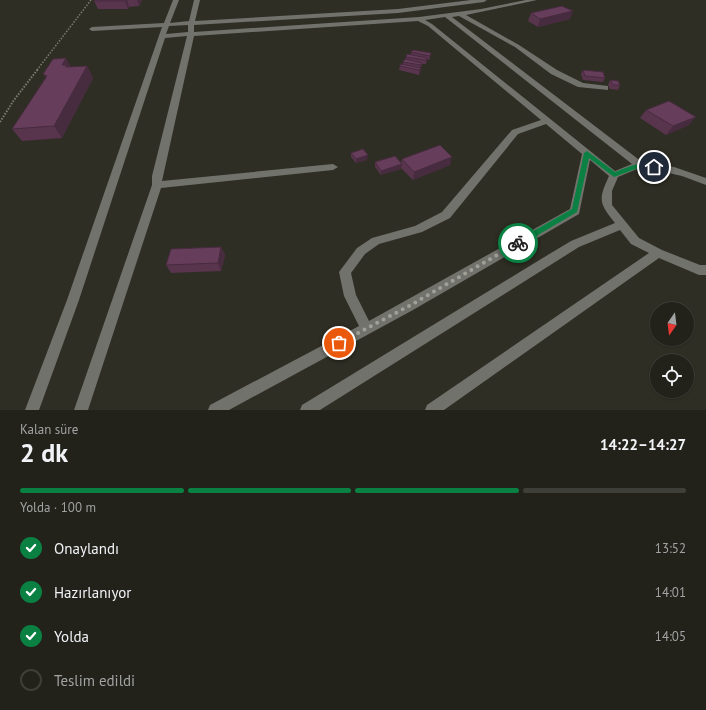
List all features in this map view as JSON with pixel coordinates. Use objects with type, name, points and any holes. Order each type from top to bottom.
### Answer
[{"type":"street","points":[[32,410],[73,300],[166,25],[176,0]]},
{"type":"street","points":[[81,410],[157,185],[157,176],[197,0]]},
{"type":"street","points":[[163,36],[191,29],[434,8],[484,0]]},
{"type":"street","points":[[92,29],[166,25],[191,29],[419,19],[460,14],[534,0]]},
{"type":"street","points":[[460,14],[517,46],[554,72],[581,85],[605,88]]},
{"type":"street","points":[[447,16],[640,165],[704,178]]},
{"type":"street","points":[[419,19],[430,25],[614,175]]},
{"type":"street","points":[[367,329],[350,296],[345,272],[361,251],[376,241],[418,229],[446,215],[515,132],[547,121]]},
{"type":"street","points":[[215,410],[367,329],[575,211],[587,153]]},
{"type":"street","points":[[640,165],[614,175],[607,191],[607,206],[635,241],[658,253],[699,270],[706,270]]},
{"type":"street","points":[[157,185],[333,167]]},
{"type":"street","points":[[307,410],[575,244],[622,225]]},
{"type":"street","points":[[432,410],[658,253]]},
{"type":"path","points":[[0,122],[14,100],[91,0]]},
{"type":"building","points":[[95,0],[126,0],[94,1]]},
{"type":"building","points":[[562,6],[573,11],[540,19],[531,13]]},
{"type":"building","points":[[413,50],[431,53],[430,56],[411,52]]},
{"type":"building","points":[[407,54],[427,58],[426,60],[406,57]]},
{"type":"building","points":[[66,58],[62,65],[66,65],[66,67],[87,66],[54,126],[12,129],[47,76],[43,74],[53,59]]},
{"type":"building","points":[[405,59],[422,63],[421,65],[403,62]]},
{"type":"building","points":[[401,64],[421,68],[419,70],[400,66]]},
{"type":"building","points":[[583,70],[603,72],[605,78],[585,76]]},
{"type":"building","points":[[610,80],[618,81],[620,85],[613,85]]},
{"type":"building","points":[[669,101],[696,117],[673,126],[646,110]]},
{"type":"building","points":[[440,145],[452,157],[414,172],[402,159]]},
{"type":"building","points":[[363,149],[368,155],[356,159],[351,153]]},
{"type":"building","points":[[395,156],[402,164],[381,171],[375,162]]},
{"type":"building","points":[[221,247],[218,263],[166,265],[171,249]]},
{"type":"way so far","points":[[339,343],[409,306],[518,243]]},
{"type":"route","points":[[518,243],[575,211],[587,153],[614,175],[640,165],[654,167]]}]
